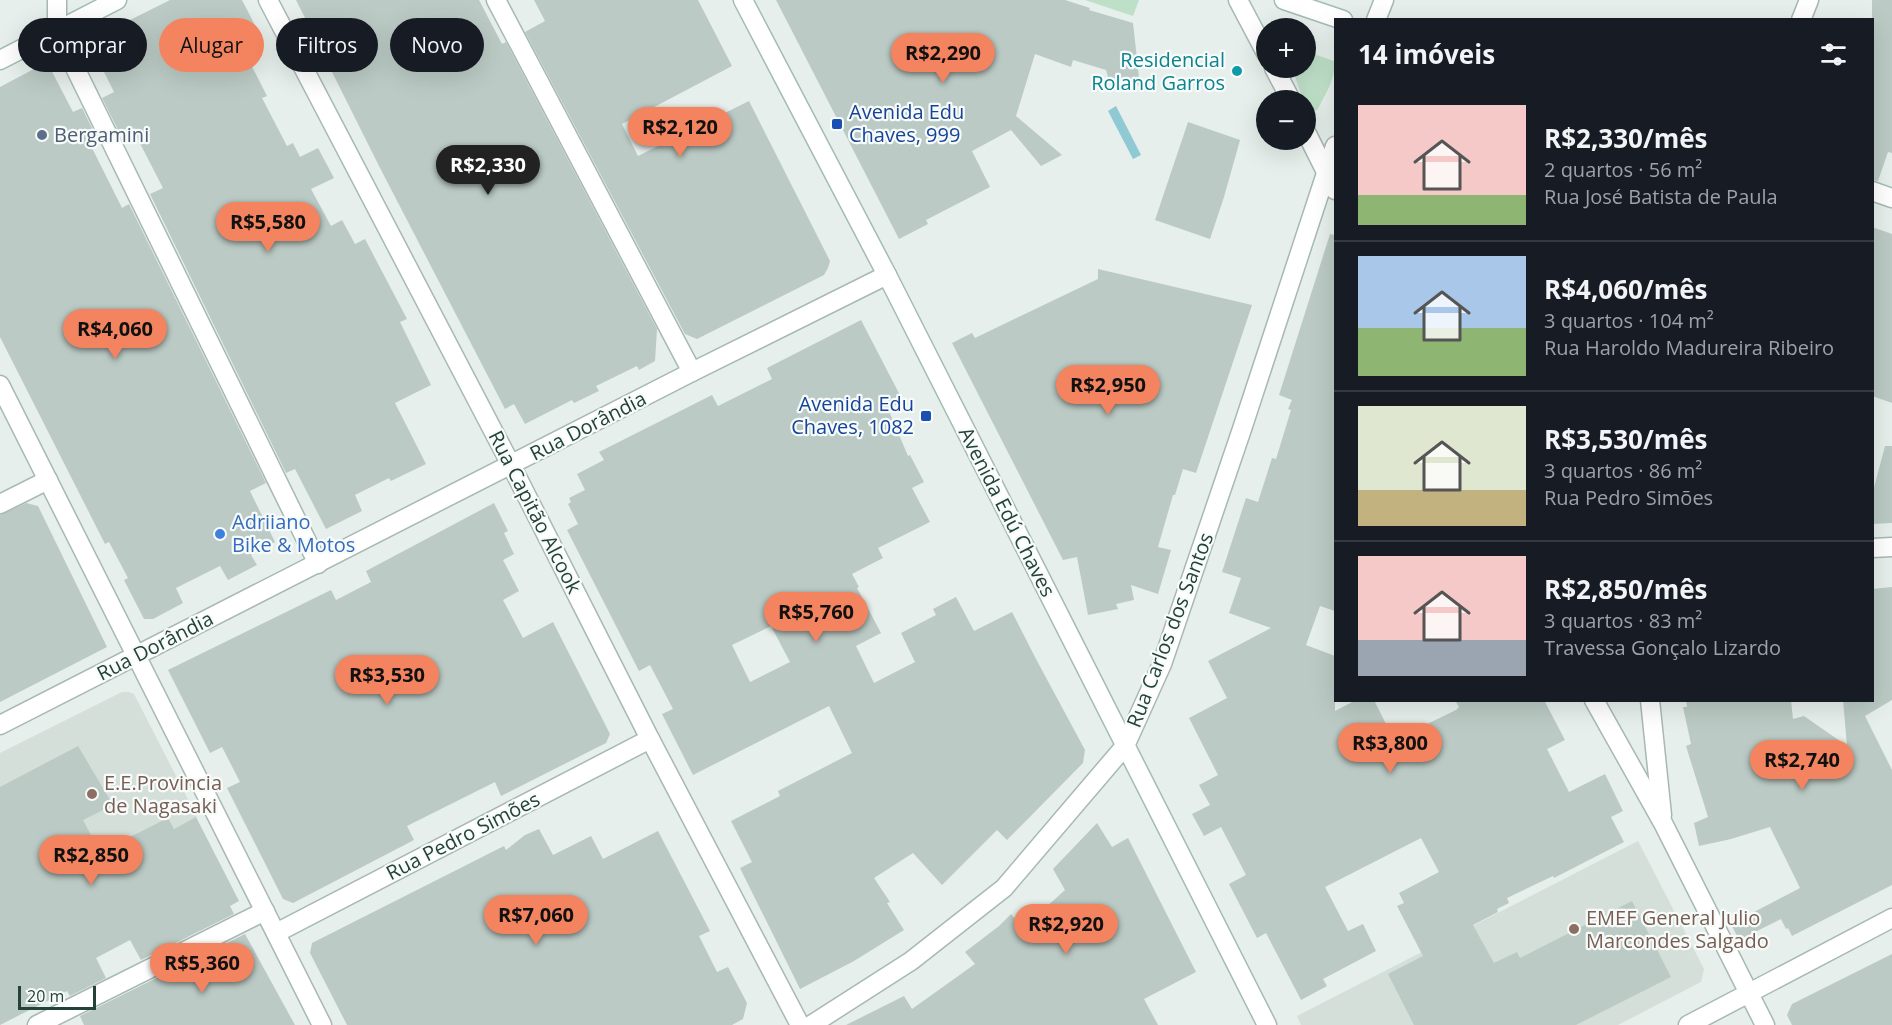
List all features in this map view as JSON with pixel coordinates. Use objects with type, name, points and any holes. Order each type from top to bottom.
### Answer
[{"type":"street","points":[[57,0],[57,18]]},
{"type":"street","points":[[82,18],[117,0]]},
{"type":"street","name":"Rua Capitão Alcook","points":[[268,0],[800,1025]]},
{"type":"street","points":[[496,0],[692,372]]},
{"type":"street","name":"Avenida Edú Chaves","points":[[743,0],[887,275],[1267,1025]]},
{"type":"street","points":[[1238,0],[1256,34]]},
{"type":"street","points":[[1284,0],[1337,18]]},
{"type":"street","points":[[1377,18],[1384,0]]},
{"type":"street","points":[[1802,18],[1809,0]]},
{"type":"street","points":[[0,60],[18,51]]},
{"type":"street","points":[[77,72],[318,564]]},
{"type":"street","name":"Rua Carlos dos Santos","points":[[810,1025],[911,961],[1004,888],[1125,747],[1162,664],[1334,149]]},
{"type":"street","points":[[1315,150],[1334,188]]},
{"type":"street","points":[[1874,192],[1892,198]]},
{"type":"street","name":"Rua Dorândia","points":[[0,725],[887,275]]},
{"type":"street","points":[[0,386],[322,1025]]},
{"type":"street","points":[[0,504],[48,480]]},
{"type":"street","points":[[1874,548],[1892,547]]},
{"type":"street","points":[[1595,702],[1663,823],[1765,1025]]},
{"type":"street","points":[[1650,702],[1663,823]]},
{"type":"street","name":"Rua Pedro Simões","points":[[276,933],[651,739]]},
{"type":"street","points":[[37,1025],[265,911]]},
{"type":"street","points":[[1688,1025],[1892,918]]},
{"type":"shaded area","name":"E.E.Provincia de Nagasaki","points":[[122,692],[134,694],[197,817],[0,920],[0,753]]},
{"type":"shaded area","name":"EMEF General Julio Marcondes Salgado","points":[[1638,841],[1704,969],[1701,982],[1618,1025],[1301,1025],[1297,1016]]},
{"type":"green space","points":[[1085,0],[1139,0],[1133,16]]},
{"type":"green space","points":[[1316,55],[1334,61],[1334,73],[1330,85],[1318,109],[1316,110],[1316,90],[1300,90],[1295,78],[1316,78]]},
{"type":"water","points":[[1116,106],[1141,155],[1133,159],[1108,111]]},
{"type":"building","points":[[170,0],[242,0],[251,18],[159,18],[159,72],[255,72],[267,96],[262,98],[287,146],[293,143],[300,157],[318,148],[334,178],[311,189],[331,226],[342,220],[355,244],[365,239],[407,319],[400,322],[431,385],[395,403],[426,464],[391,481],[389,478],[355,495],[362,511],[326,529],[295,469],[286,473],[150,194],[163,188],[131,126],[119,132],[102,98],[114,92],[104,72],[147,72],[147,18],[134,18]]},
{"type":"building","points":[[296,0],[479,0],[502,44],[506,42],[657,329],[655,361],[639,370],[637,366],[596,386],[599,391],[574,403],[572,400],[525,424],[514,404],[505,409],[332,72],[378,72],[378,18],[305,18]]},
{"type":"building","points":[[534,0],[698,0],[732,66],[622,124],[638,156],[749,101],[830,261],[824,275],[697,339],[685,334],[525,32],[545,21]]},
{"type":"building","points":[[776,0],[1065,0],[1133,23],[1140,86],[1108,77],[1106,70],[1073,60],[1071,67],[1035,54],[1016,116],[1062,155],[1041,166],[1011,130],[972,151],[990,187],[926,220],[928,224],[899,239]]},
{"type":"building","points":[[1872,0],[1892,0],[1892,153],[1888,152],[1878,181],[1874,180],[1874,18],[1872,18]]},
{"type":"building","points":[[28,72],[52,72],[73,112],[82,108],[99,142],[91,146],[122,208],[129,204],[266,483],[250,491],[275,542],[251,555],[257,565],[228,580],[220,566],[176,588],[183,603],[153,619],[144,619],[124,580],[128,578],[109,542],[105,544],[0,337],[0,87]]},
{"type":"building","points":[[1188,122],[1240,140],[1210,239],[1155,220]]},
{"type":"building","points":[[1874,228],[1892,234],[1892,403],[1874,397]]},
{"type":"building","points":[[1330,234],[1334,235],[1334,611],[1320,606],[1306,645],[1334,656],[1335,711],[1352,702],[1375,702],[1394,740],[1456,710],[1459,707],[1456,702],[1545,702],[1565,740],[1547,749],[1569,792],[1605,774],[1623,811],[1611,817],[1624,842],[1554,878],[1553,876],[1507,898],[1509,903],[1497,909],[1498,912],[1473,925],[1494,963],[1517,952],[1520,958],[1632,901],[1671,977],[1576,1025],[1414,1025],[1388,974],[1423,956],[1397,906],[1404,903],[1399,893],[1439,872],[1421,838],[1325,887],[1348,931],[1363,924],[1376,951],[1323,979],[1327,986],[1301,1000],[1266,933],[1257,938],[1229,884],[1246,875],[1221,827],[1204,836],[1192,814],[1210,805],[1199,785],[1218,775],[1189,718],[1227,698],[1208,661],[1271,628],[1229,613],[1241,578],[1222,572],[1246,498],[1258,502],[1272,458],[1276,459],[1292,400],[1279,395]]},
{"type":"building","points":[[1098,269],[1252,305],[1196,473],[1183,469],[1175,495],[1173,495],[1158,547],[1171,550],[1158,594],[1131,585],[1134,600],[1116,604],[1118,609],[1088,615],[1077,557],[1063,560],[952,343],[972,333],[975,338],[1098,279]]},
{"type":"building","points":[[861,320],[903,401],[888,409],[908,456],[910,455],[924,482],[912,488],[930,522],[878,548],[883,558],[852,574],[881,633],[856,646],[874,683],[915,662],[901,633],[936,615],[933,609],[956,597],[974,631],[1012,612],[1085,750],[1083,763],[1007,840],[997,830],[942,885],[913,853],[874,878],[890,902],[887,903],[904,930],[854,961],[800,989],[740,868],[752,862],[731,821],[780,796],[778,791],[852,753],[829,706],[693,775],[662,714],[673,709],[650,665],[639,671],[567,530],[578,524],[568,504],[571,502],[569,498],[585,490],[577,474],[604,460],[599,452],[712,395],[718,406],[772,379],[767,368]],"holes":[[[771,626],[790,662],[750,682],[732,645]]]},
{"type":"building","points":[[1885,446],[1892,446],[1892,523],[1874,524],[1874,487]]},
{"type":"building","points":[[26,503],[38,506],[107,647],[0,702],[0,515]]},
{"type":"building","points":[[494,503],[508,531],[504,533],[514,554],[503,560],[519,591],[503,600],[523,638],[553,622],[610,734],[606,743],[501,796],[495,782],[407,826],[414,840],[293,903],[283,899],[227,788],[240,782],[222,747],[210,753],[168,670],[331,590],[336,600],[371,582],[366,571]]},
{"type":"building","points":[[1892,587],[1892,700],[1865,716],[1892,770],[1892,885],[1792,936],[1781,919],[1739,940],[1731,924],[1800,888],[1770,827],[1699,846],[1694,823],[1708,817],[1686,746],[1691,744],[1683,707],[1687,707],[1686,702],[1791,702],[1793,719],[1804,716],[1847,746],[1843,702],[1874,702],[1874,589]]},
{"type":"building","points":[[78,746],[113,805],[83,820],[100,852],[168,818],[174,829],[196,817],[239,901],[230,906],[234,914],[141,960],[130,940],[96,958],[106,978],[70,996],[67,991],[0,1025],[0,787]]},
{"type":"building","points":[[1097,823],[1112,847],[1128,838],[1196,972],[1144,999],[1158,1025],[846,1025],[904,996],[912,1009],[975,964],[965,952],[1011,914],[1023,928],[1065,890],[1053,869]]},
{"type":"building","points":[[539,829],[553,855],[591,836],[603,859],[658,831],[710,931],[699,936],[717,972],[728,967],[747,1003],[743,1019],[732,1025],[347,1025],[310,953],[312,943],[504,846],[506,850],[525,835]]},
{"type":"building","points":[[245,934],[295,1025],[84,1025],[80,1016]]},
{"type":"building","points":[[1892,954],[1892,1025],[1792,1025],[1787,1015],[1792,1004]]},
{"type":"place","name":"Residencial Roland Garros","points":[[1237,71]]},
{"type":"place","name":"Avenida Edu Chaves, 999","points":[[837,124]]},
{"type":"place","name":"Bergamini","points":[[42,135]]},
{"type":"place","name":"Avenida Edu Chaves, 1082","points":[[926,416]]},
{"type":"place","name":"Adriiano Bike & Motos","points":[[220,534]]},
{"type":"place","name":"E.E.Provincia de Nagasaki","points":[[92,794]]},
{"type":"place","name":"EMEF General Julio Marcondes Salgado","points":[[1574,929]]}]
